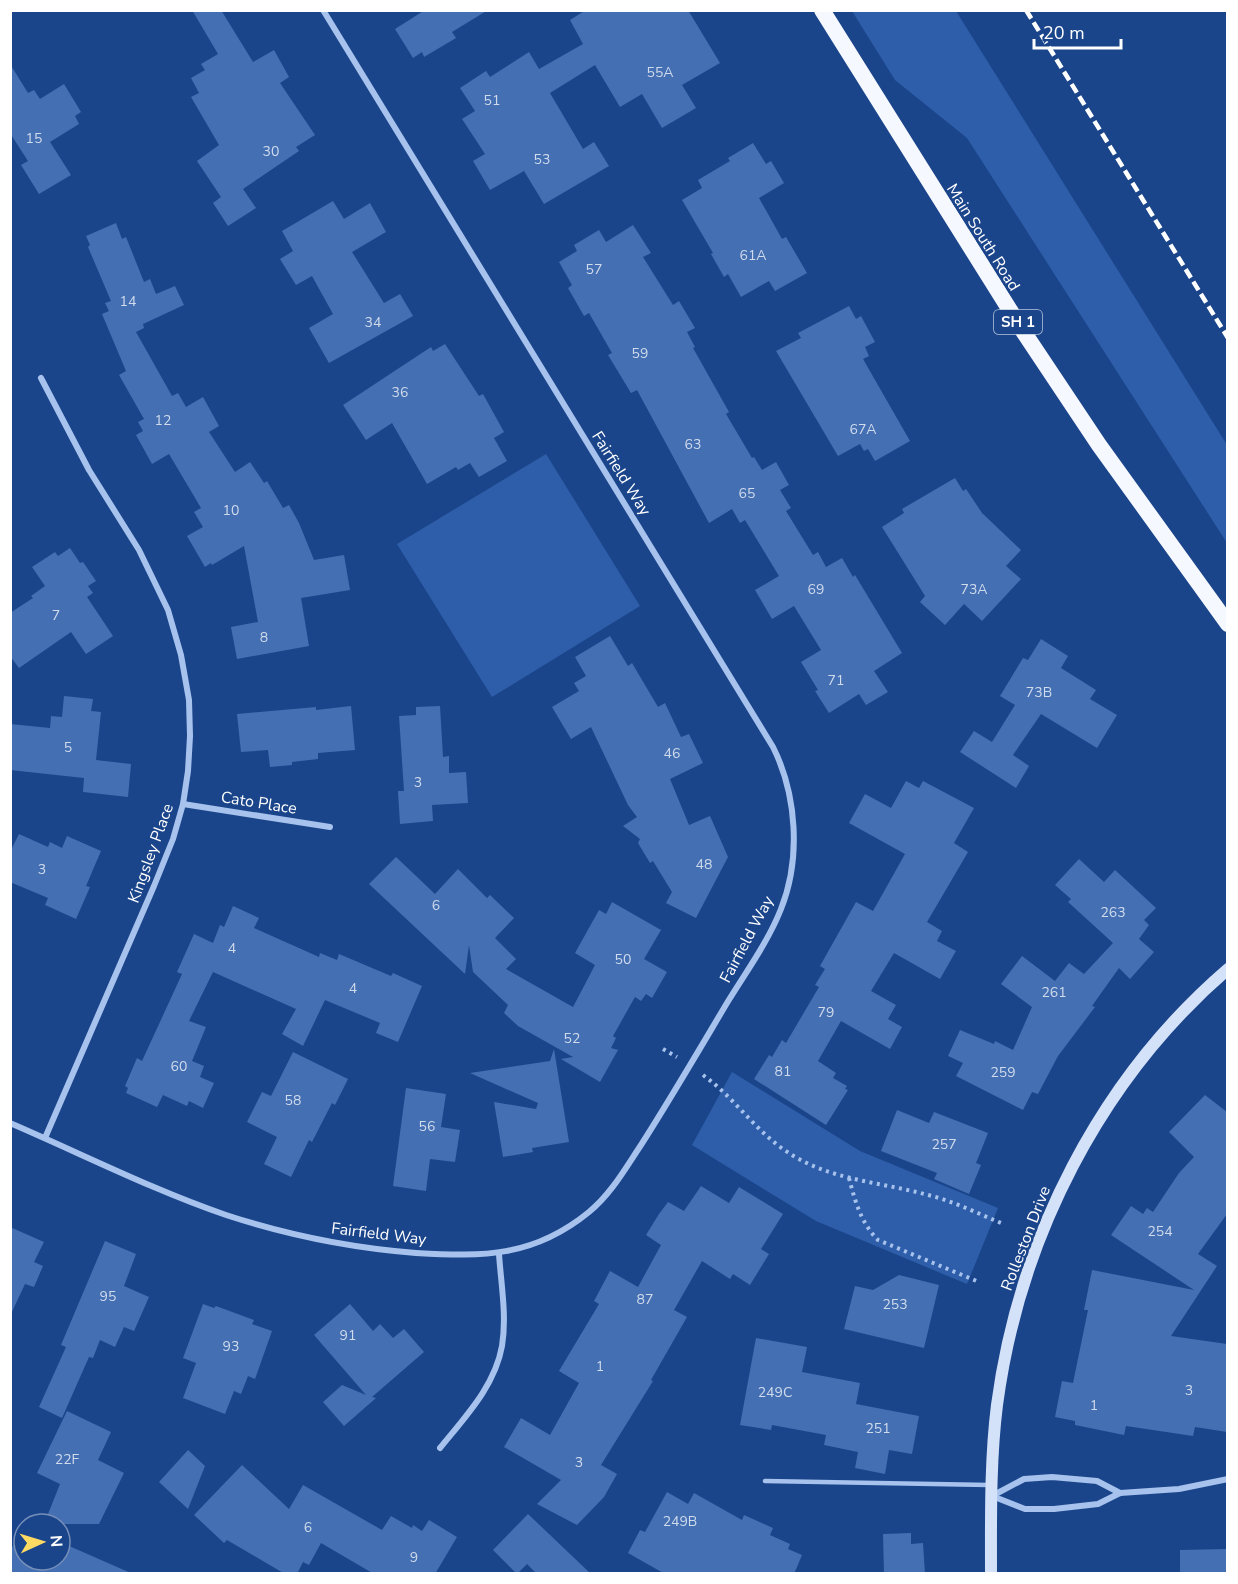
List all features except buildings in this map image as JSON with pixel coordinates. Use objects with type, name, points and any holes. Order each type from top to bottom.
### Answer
[{"type":"highway","name":"Main South Road","points":[[822,10],[1023,331],[1099,445],[1227,624]]},
{"type":"main road","name":"Rolleston Drive","points":[[991,1574],[992,1490],[997,1408],[1004,1359],[1018,1303],[1047,1219],[1085,1143],[1132,1071],[1159,1038],[1227,969]]},
{"type":"street","name":"Fairfield Way","points":[[10,1123],[183,1199],[272,1228],[317,1239],[396,1251],[458,1255],[499,1254],[536,1244],[570,1227],[592,1210],[612,1189],[671,1098],[762,945],[781,908],[792,870],[794,834],[789,796],[781,762],[758,719],[323,10]]},
{"type":"street","name":"Kingsley Place","points":[[41,378],[89,470],[139,550],[168,610],[181,655],[189,700],[188,771],[183,804],[173,839],[45,1138]]},
{"type":"street","name":"Cato Place","points":[[183,804],[330,827]]},
{"type":"street","points":[[440,1448],[471,1411],[491,1380],[502,1347],[504,1316],[499,1254]]},
{"type":"street","points":[[992,1490],[1024,1479],[1052,1477],[1097,1481],[1120,1493]]},
{"type":"street","points":[[992,1490],[1024,1509],[1054,1509],[1098,1504],[1120,1493],[1179,1489],[1227,1479]]},
{"type":"lane","points":[[765,1481],[992,1490]]},
{"type":"path","points":[[663,1049],[717,1085],[764,1135],[799,1159],[848,1177],[929,1195],[1001,1223]]},
{"type":"path","points":[[848,1177],[864,1221],[878,1240],[979,1282]]},
{"type":"shaded area","points":[[852,11],[956,11],[1227,445],[1227,543],[967,138],[895,80]]},
{"type":"shaded area","points":[[546,454],[640,606],[492,697],[397,544]]},
{"type":"shaded area","points":[[732,1072],[860,1151],[998,1208],[967,1284],[816,1221],[692,1145]]},
{"type":"railway","points":[[1026,10],[1228,338]]}]
